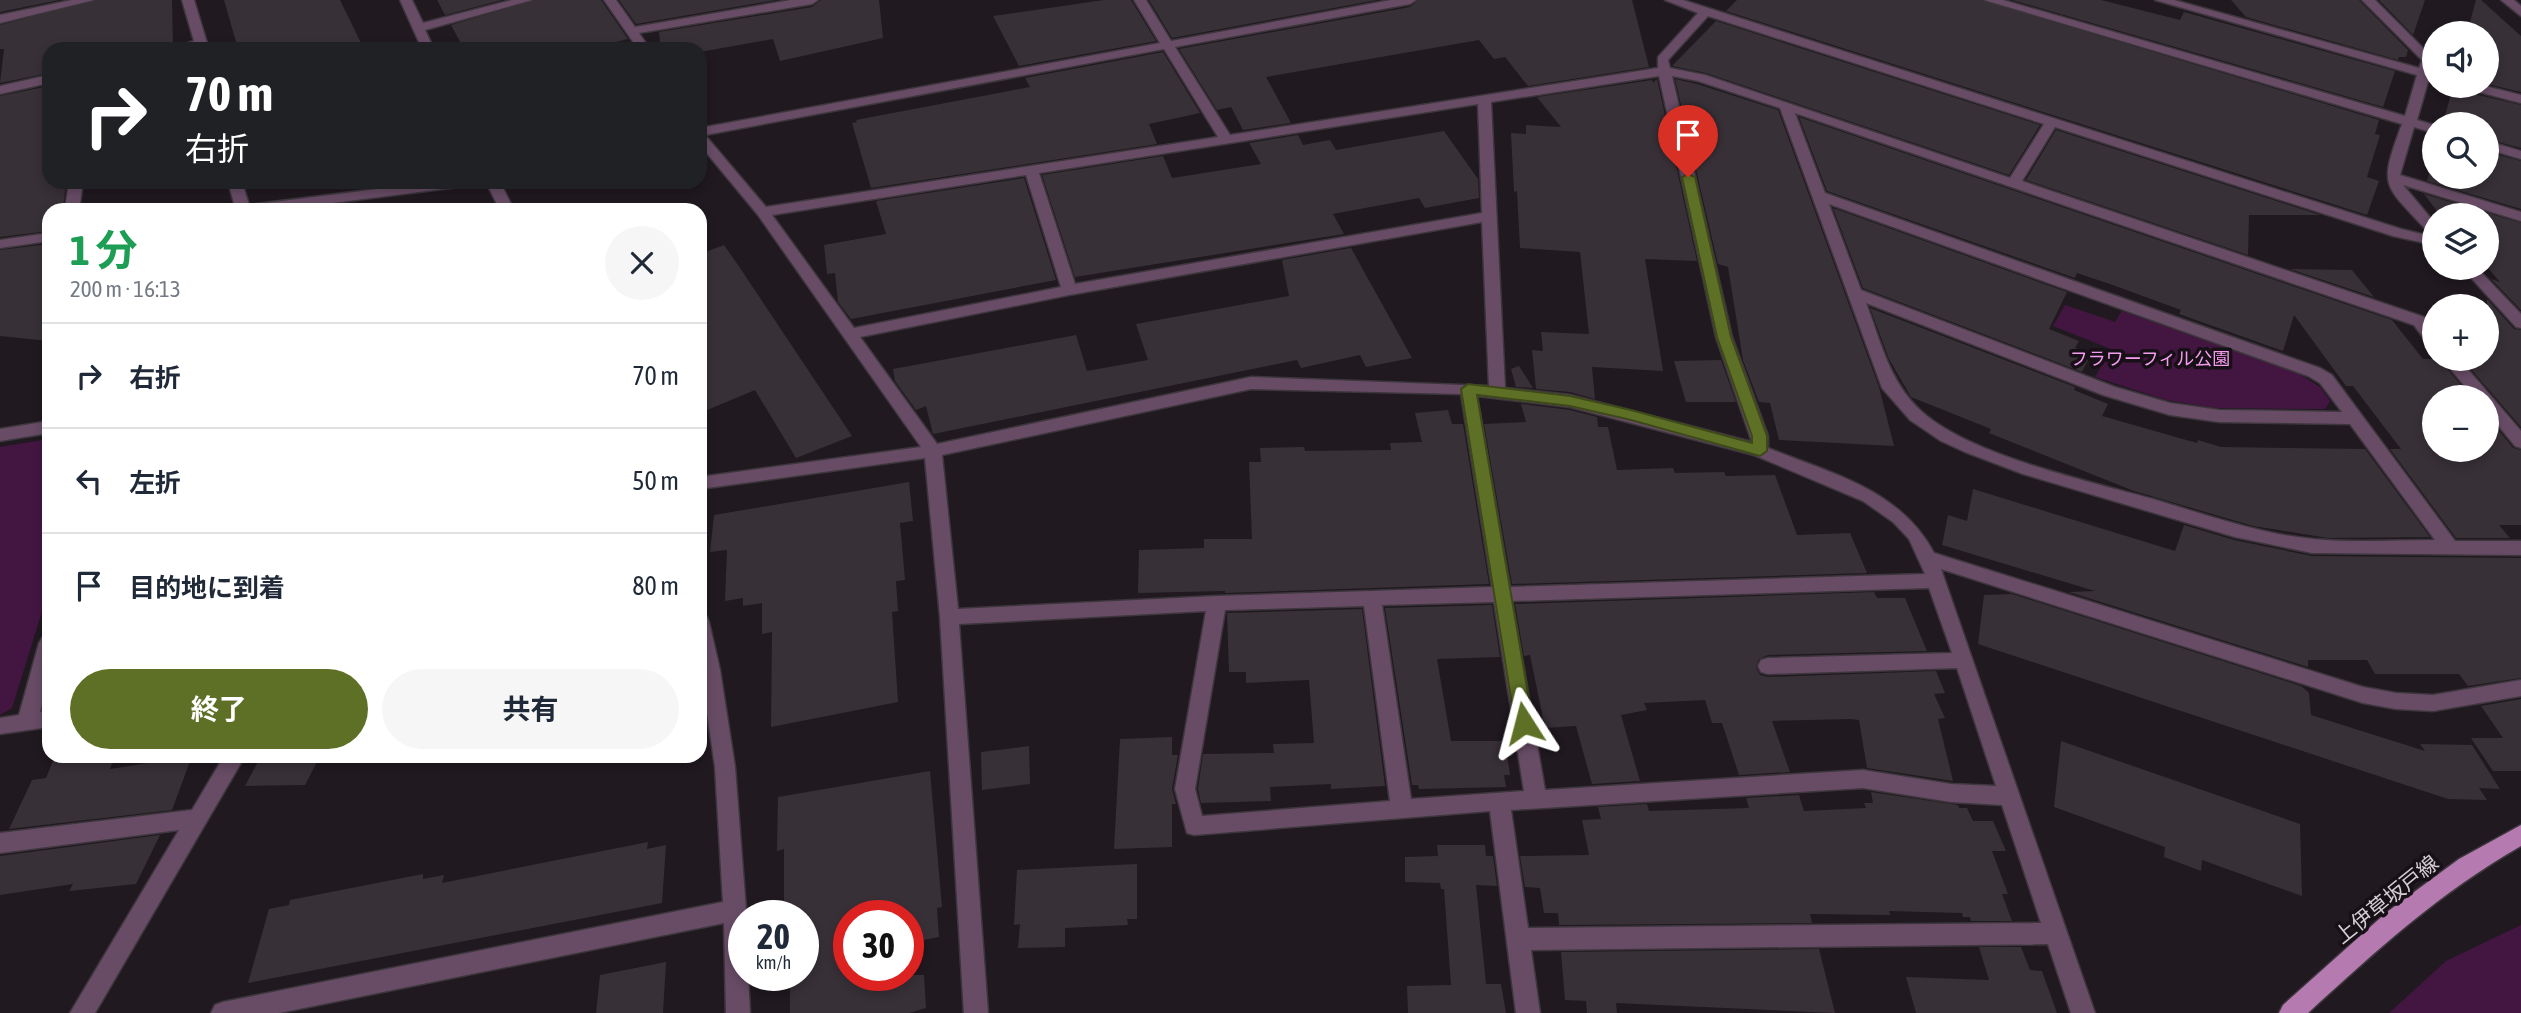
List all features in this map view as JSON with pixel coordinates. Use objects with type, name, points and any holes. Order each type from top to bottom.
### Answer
[{"type":"main road","name":"上伊草坂戸線","points":[[2291,1013],[2395,919],[2467,866],[2521,835]]},
{"type":"street","points":[[0,19],[88,0]]},
{"type":"street","points":[[188,0],[201,42]]},
{"type":"street","points":[[406,0],[425,42]]},
{"type":"street","points":[[419,28],[526,0]]},
{"type":"street","points":[[610,0],[639,42]]},
{"type":"street","points":[[632,31],[812,0]]},
{"type":"street","points":[[1140,0],[1226,139]]},
{"type":"street","points":[[1327,0],[1337,13]]},
{"type":"street","points":[[707,133],[1410,0]]},
{"type":"street","points":[[1671,0],[2398,233],[2422,238]]},
{"type":"street","points":[[1990,0],[2422,126]]},
{"type":"street","points":[[2031,12],[2039,0]]},
{"type":"street","points":[[2161,0],[2422,72]]},
{"type":"street","points":[[2368,0],[2422,53]]},
{"type":"street","points":[[2507,0],[2521,12]]},
{"type":"street","points":[[1706,11],[1662,60],[1724,337],[1760,436],[1760,451]]},
{"type":"street","points":[[763,212],[1665,71],[1701,78],[1786,106],[2418,321],[2422,326]]},
{"type":"street","points":[[0,90],[42,81]]},
{"type":"street","points":[[2422,92],[2394,164],[2393,177],[2399,192],[2422,217]]},
{"type":"street","points":[[2499,93],[2521,99]]},
{"type":"street","points":[[1484,98],[1497,392]]},
{"type":"street","points":[[1786,106],[1890,388],[1916,416],[1947,437],[2029,470],[2235,530],[2312,546],[2521,548]]},
{"type":"street","points":[[2014,183],[2052,121]]},
{"type":"street","points":[[707,143],[763,212],[933,451],[949,617],[976,1013]]},
{"type":"street","points":[[2499,149],[2521,155]]},
{"type":"street","points":[[1031,169],[1069,290]]},
{"type":"street","points":[[2393,177],[2521,217]]},
{"type":"street","points":[[300,203],[410,189]]},
{"type":"street","points":[[1818,195],[2314,372],[2326,379],[2450,547]]},
{"type":"street","points":[[850,334],[1069,290],[1490,216]]},
{"type":"street","points":[[0,244],[42,238]]},
{"type":"street","points":[[2480,280],[2521,323]]},
{"type":"street","points":[[1853,292],[2109,391],[2170,409],[2219,416],[2355,418]]},
{"type":"street","points":[[2461,371],[2473,385]]},
{"type":"street","points":[[707,482],[933,451],[1251,383],[1497,392],[1594,407],[1760,451],[1869,496],[1899,517],[1916,535],[1928,558],[1964,660],[2083,1013]]},
{"type":"street","points":[[1468,389],[1536,800]]},
{"type":"street","points":[[2499,415],[2521,442]]},
{"type":"street","points":[[0,435],[42,428]]},
{"type":"street","points":[[1928,558],[2364,695],[2396,701],[2433,703],[2521,688]]},
{"type":"street","points":[[949,617],[1217,603],[1935,581]]},
{"type":"street","points":[[1372,598],[1402,809]]},
{"type":"street","points":[[1217,603],[1185,789],[1194,826],[1499,800],[1536,800],[1863,779],[1951,793],[2011,796]]},
{"type":"street","points":[[707,651],[712,671],[730,819],[734,900]]},
{"type":"street","points":[[1768,666],[1964,660]]},
{"type":"street","points":[[27,722],[42,668]]},
{"type":"street","points":[[0,726],[42,720]]},
{"type":"street","points":[[82,1013],[231,763]]},
{"type":"street","points":[[1499,800],[1528,1013]]},
{"type":"street","points":[[0,843],[200,818]]},
{"type":"street","points":[[223,1013],[728,911]]},
{"type":"street","points":[[1517,939],[2054,933]]},
{"type":"street","points":[[737,991],[738,1013]]},
{"type":"green space","name":"フラワーフィル公園","points":[[2065,305],[2115,322],[2122,311],[2299,374],[2320,387],[2330,401],[2325,409],[2216,408],[2166,400],[2095,377],[2111,349],[2053,326]]},
{"type":"green space","points":[[42,440],[42,612],[12,708],[0,715],[0,447]]},
{"type":"green space","points":[[2521,925],[2521,1013],[2389,1013],[2446,961]]},
{"type":"building","points":[[0,0],[59,0],[0,12]]},
{"type":"building","points":[[97,0],[172,0],[173,42],[42,42],[42,74],[0,83],[4,49],[0,49],[0,25]]},
{"type":"building","points":[[224,0],[340,0],[361,42],[236,42]]},
{"type":"building","points":[[437,0],[502,0],[445,15]]},
{"type":"building","points":[[535,0],[601,0],[628,39],[616,42],[460,42],[451,25]]},
{"type":"building","points":[[619,0],[776,0],[636,24]]},
{"type":"building","points":[[821,0],[879,0],[883,38],[780,61],[773,39],[707,51],[707,42],[660,42],[659,32],[812,7]]},
{"type":"building","points":[[1104,0],[1131,0],[1156,41],[1019,66],[993,16]]},
{"type":"building","points":[[1149,0],[1377,0],[1172,38]]},
{"type":"building","points":[[1418,0],[1632,0],[1649,67],[1528,86],[1505,57],[1494,59],[1479,40],[1266,77],[1291,123],[1243,130],[1231,107],[1217,110],[1179,49],[1410,7]]},
{"type":"building","points":[[1737,0],[1981,0],[2379,120],[2375,134],[2380,135],[2367,177],[2379,181],[2367,215],[1726,11]]},
{"type":"building","points":[[2012,0],[2101,0],[2180,20],[2184,12],[2395,71],[2383,107]]},
{"type":"building","points":[[2231,0],[2359,0],[2408,50],[2406,57],[2399,57],[2398,60],[2246,17]]},
{"type":"building","points":[[2379,0],[2425,0],[2413,35]]},
{"type":"building","points":[[2476,0],[2481,0],[2521,36],[2521,92],[2499,87],[2499,21],[2470,21]]},
{"type":"building","points":[[1716,21],[2040,125],[2009,175],[1706,73],[1672,66]]},
{"type":"building","points":[[1163,52],[1200,113],[1149,124],[1157,144],[871,188],[852,123],[857,122],[856,120],[1030,87],[1025,78]]},
{"type":"building","points":[[1657,79],[1697,261],[1645,259],[1663,371],[1592,367],[1595,399],[1570,392],[1536,389],[1532,350],[1543,351],[1541,332],[1589,334],[1580,252],[1520,248],[1511,133],[1526,134],[1526,125],[1561,127],[1537,97],[1652,80],[1653,83]]},
{"type":"building","points":[[1675,79],[1778,110],[1879,387],[1894,446],[1779,440],[1770,403],[1759,402],[1743,360],[1728,267],[1718,264]]},
{"type":"building","points":[[42,87],[42,189],[65,189],[64,203],[42,203],[42,232],[0,237],[0,96]]},
{"type":"building","points":[[2450,98],[2491,98],[2521,105],[2521,148],[2499,142],[2499,112],[2446,112]]},
{"type":"building","points":[[1799,117],[2392,320],[2422,358],[2422,371],[2449,371],[2461,385],[2422,385],[2422,462],[2499,462],[2499,431],[2513,448],[2521,450],[2521,525],[2499,525],[2510,538],[2456,538],[2390,449],[2401,449],[2353,386],[2346,386],[2294,315],[2283,351],[2179,314],[2181,310],[2110,284],[2077,273],[2075,278],[1827,191]]},
{"type":"building","points":[[2056,130],[2320,215],[2249,215],[2248,255],[2026,180]]},
{"type":"building","points":[[1444,131],[1478,179],[1479,198],[1425,208],[1419,198],[1333,214],[1344,234],[1075,277],[1042,175],[1163,156],[1172,178],[1261,164],[1249,143],[1298,135],[1303,145],[1330,140],[1336,150]]},
{"type":"building","points":[[2499,155],[2521,161],[2521,209],[2454,189],[2499,189]]},
{"type":"building","points":[[1024,178],[1056,280],[851,319],[838,302],[835,273],[827,274],[824,245],[886,234],[876,201]]},
{"type":"building","points":[[2424,194],[2454,203],[2431,203]]},
{"type":"building","points":[[1833,208],[2067,292],[2049,329],[2079,341],[2075,348],[2091,354],[2082,372],[1863,288]]},
{"type":"building","points":[[2499,216],[2521,223],[2521,310],[2492,280],[2500,282]]},
{"type":"building","points":[[42,245],[42,340],[0,336],[0,250]]},
{"type":"building","points":[[724,245],[852,436],[796,458],[755,390],[707,410],[707,251]]},
{"type":"building","points":[[1351,248],[1412,358],[1366,367],[1360,355],[1301,368],[1297,360],[933,434],[926,406],[916,410],[895,381],[893,369],[1076,335],[1087,371],[1148,360],[1136,324],[1289,296],[1282,260]]},
{"type":"building","points":[[2290,269],[2352,270],[2374,297]]},
{"type":"building","points":[[1870,308],[2075,387],[2074,390],[2108,404],[2102,416],[2197,443],[2198,440],[2221,447],[2365,449],[2430,537],[2328,538],[2253,526],[2134,491],[1989,433],[1991,429],[1911,397],[1889,359]]},
{"type":"building","points":[[2499,312],[2514,329],[2521,330],[2521,427],[2499,402],[2499,385],[2485,385],[2472,371],[2499,371]]},
{"type":"building","points":[[1721,360],[1736,402],[1686,402],[1674,361]]},
{"type":"building","points":[[1519,366],[1533,388],[1516,387],[1511,369]]},
{"type":"building","points":[[1521,404],[1570,410],[1597,417],[1598,427],[1608,427],[1617,470],[1673,468],[1675,473],[1775,475],[1797,535],[1850,533],[1867,573],[1512,584],[1484,424],[1526,422]]},
{"type":"building","points":[[1448,410],[1452,424],[1463,424],[1489,584],[1225,593],[1138,593],[1139,550],[1204,548],[1204,539],[1252,539],[1249,462],[1261,462],[1260,448],[1304,447],[1305,451],[1391,450],[1390,443],[1422,442],[1415,413]]},
{"type":"building","points":[[909,482],[913,521],[900,523],[905,580],[896,581],[898,611],[892,612],[898,702],[771,727],[772,632],[762,634],[762,603],[743,606],[743,598],[725,601],[727,550],[710,552],[714,515]]},
{"type":"building","points":[[1973,489],[2175,551],[2184,525],[2234,540],[2312,556],[2521,558],[2521,678],[2468,686],[2459,674],[2375,674],[2367,660],[2308,660],[2308,667],[2069,592],[2095,591],[1942,545],[1948,515],[1967,521]]},
{"type":"building","points":[[1874,592],[1877,598],[1905,598],[1927,651],[1768,655],[1759,659],[1756,667],[1760,675],[1768,677],[1936,671],[1945,693],[1934,694],[1945,718],[1938,719],[1953,781],[1867,768],[1859,720],[1850,719],[1772,721],[1790,772],[1739,775],[1722,723],[1712,723],[1705,700],[1644,703],[1647,710],[1621,715],[1640,781],[1592,784],[1576,726],[1545,728],[1530,655],[1524,656],[1515,604]]},
{"type":"building","points":[[2012,594],[2301,686],[2309,693],[2311,715],[2425,751],[2420,744],[2472,745],[2500,789],[2479,788],[2487,800],[2448,799],[1978,644],[1984,595]]},
{"type":"building","points":[[1492,605],[1500,657],[1437,659],[1451,741],[1505,741],[1510,775],[1504,775],[1506,787],[1419,789],[1418,785],[1412,785],[1385,608]]},
{"type":"building","points":[[1362,609],[1385,786],[1331,789],[1331,784],[1270,787],[1271,801],[1201,803],[1198,789],[1203,754],[1274,753],[1273,744],[1314,743],[1309,680],[1246,683],[1246,672],[1229,672],[1227,613]]},
{"type":"building","points":[[2521,699],[2521,771],[2493,771],[2471,738],[2503,738],[2481,706]]},
{"type":"building","points":[[1172,737],[1172,755],[1178,755],[1172,789],[1176,804],[1172,804],[1172,847],[1114,849],[1120,739]]},
{"type":"building","points":[[2061,741],[2300,824],[2302,896],[2202,860],[2201,871],[2164,857],[2165,847],[2054,807]]},
{"type":"building","points":[[1029,746],[1030,784],[982,790],[981,752]]},
{"type":"building","points":[[52,763],[112,763],[110,769],[148,763],[189,763],[172,810],[9,829],[32,780],[46,778]]},
{"type":"building","points":[[257,763],[316,763],[305,785],[245,786]]},
{"type":"building","points":[[930,771],[942,907],[937,908],[939,937],[924,940],[924,900],[833,900],[833,991],[924,991],[924,975],[926,1008],[909,1013],[790,1013],[790,991],[819,991],[819,900],[784,900],[784,849],[777,851],[778,797]]},
{"type":"building","points":[[1871,792],[1958,805],[1959,808],[1967,808],[1973,821],[1993,821],[2006,851],[1992,851],[2008,894],[2002,894],[2012,921],[1971,921],[1970,917],[1963,917],[1962,913],[1889,911],[1890,915],[1810,914],[1812,923],[1559,925],[1558,913],[1544,913],[1540,888],[1525,887],[1520,856],[1589,855],[1582,820],[1601,819],[1598,807],[1647,804],[1649,811],[1749,808],[1746,798],[1799,795],[1804,811],[1866,808],[1864,803],[1873,803]]},
{"type":"building","points":[[160,835],[136,884],[69,891],[73,884],[0,895],[0,856]]},
{"type":"building","points":[[648,842],[647,849],[666,845],[662,903],[248,983],[269,909],[289,905],[290,900],[423,874],[423,879],[444,875],[442,883]]},
{"type":"building","points":[[1437,845],[1485,845],[1486,856],[1493,856],[1497,886],[1476,885],[1486,984],[1501,984],[1506,1013],[1408,1013],[1407,986],[1451,985],[1444,889],[1441,889],[1440,883],[1405,882],[1405,857],[1438,856]]},
{"type":"building","points":[[1137,864],[1137,919],[1127,919],[1128,925],[1065,928],[1065,947],[1018,948],[1020,924],[1014,925],[1017,870]]},
{"type":"building","points":[[1979,947],[2021,947],[2030,970],[2042,971],[2057,1013],[1916,1013],[1906,977],[1989,980]]},
{"type":"building","points":[[1819,949],[1835,1013],[1616,1003],[1617,1013],[1587,1013],[1586,1001],[1565,1000],[1561,952]]},
{"type":"building","points":[[666,962],[663,1013],[596,1013],[600,975]]},
{"type":"route","points":[[1524,723],[1468,389],[1570,401],[1760,451],[1760,436],[1724,337],[1688,177]]}]
